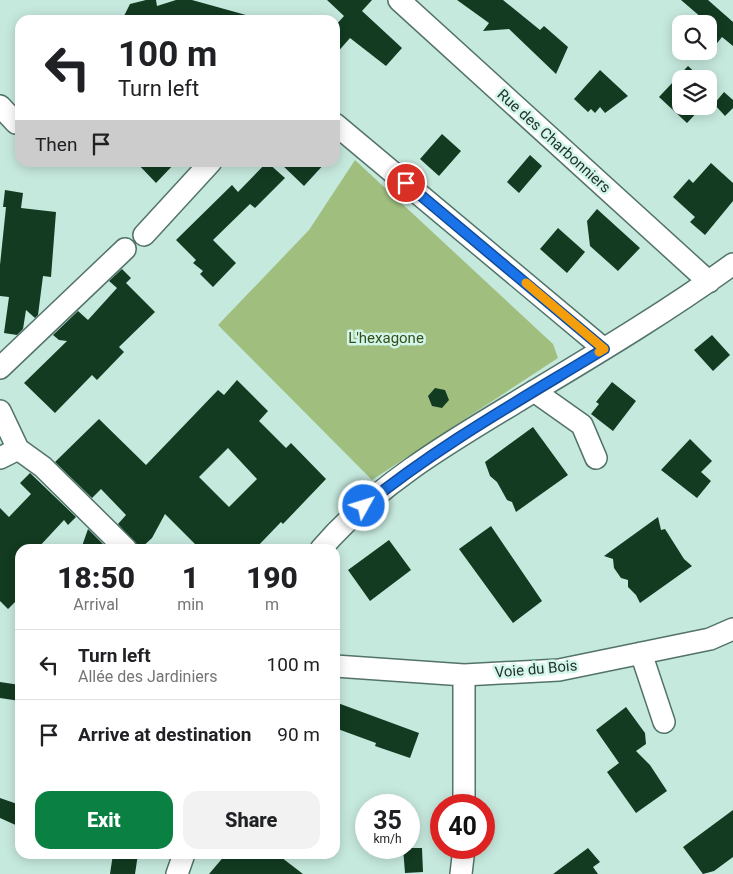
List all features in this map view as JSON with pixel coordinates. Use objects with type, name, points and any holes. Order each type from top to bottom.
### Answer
[{"type":"street","name":"Rue des Charbonniers","points":[[399,0],[709,282]]},
{"type":"street","points":[[0,106],[15,122]]},
{"type":"street","points":[[340,128],[604,349]]},
{"type":"street","points":[[144,235],[206,167]]},
{"type":"street","points":[[0,368],[125,249]]},
{"type":"street","points":[[325,544],[364,506],[420,462],[604,349],[709,282],[733,264]]},
{"type":"street","points":[[534,391],[582,426],[596,458]]},
{"type":"street","points":[[0,411],[9,454],[43,468],[121,544]]},
{"type":"street","name":"Voie du Bois","points":[[340,666],[464,675],[559,670],[710,639],[733,629]]},
{"type":"street","points":[[641,653],[664,722]]},
{"type":"street","points":[[464,675],[464,794]]},
{"type":"street","points":[[177,874],[182,859]]},
{"type":"street","points":[[461,874],[463,859]]},
{"type":"green space","name":"L'hexagone","points":[[355,160],[553,344],[558,358],[372,480],[218,325],[309,230]]},
{"type":"building","points":[[146,0],[156,0],[157,6],[176,0],[192,0],[246,15],[124,15],[130,4]]},
{"type":"building","points":[[327,0],[372,0],[362,11],[402,48],[386,66],[350,38],[340,49],[340,20],[344,16]]},
{"type":"building","points":[[457,0],[503,0],[540,30],[544,26],[568,47],[556,74],[509,29],[483,31],[489,23]]},
{"type":"building","points":[[681,0],[708,0],[733,22],[733,46],[722,37],[717,43],[717,15],[698,15]]},
{"type":"building","points":[[688,66],[692,70],[684,70]]},
{"type":"building","points":[[600,70],[628,96],[605,113],[600,107],[595,113],[591,109],[588,112],[574,99]]},
{"type":"building","points":[[672,83],[672,109],[659,97]]},
{"type":"building","points":[[724,92],[733,100],[733,108],[725,116],[717,107],[717,100]]},
{"type":"building","points":[[678,115],[695,115],[687,123]]},
{"type":"building","points":[[442,134],[461,151],[439,176],[420,159]]},
{"type":"building","points":[[530,155],[542,166],[519,193],[507,182]]},
{"type":"building","points":[[711,163],[733,183],[733,201],[705,235],[690,222],[695,217],[673,197],[689,179],[693,183]]},
{"type":"building","points":[[141,167],[171,167],[156,183]]},
{"type":"building","points":[[262,167],[273,167],[285,178],[255,208],[250,204],[213,240],[236,263],[213,287],[200,274],[203,271],[193,263],[196,260],[176,240],[232,185],[238,192]]},
{"type":"building","points":[[284,167],[321,167],[304,186]]},
{"type":"building","points":[[5,190],[23,193],[21,208],[56,212],[51,277],[43,276],[38,315],[35,318],[26,310],[23,329],[17,335],[4,333],[9,297],[0,296],[0,265],[6,207],[3,207]]},
{"type":"building","points":[[597,209],[640,248],[618,271],[590,246],[587,221]]},
{"type":"building","points":[[558,228],[585,252],[567,273],[540,249]]},
{"type":"building","points":[[122,269],[131,278],[126,283],[155,312],[119,347],[124,352],[97,380],[92,375],[55,413],[24,383],[67,341],[59,340],[53,335],[78,311],[88,320],[117,288],[109,281]]},
{"type":"building","points":[[712,335],[730,355],[713,371],[694,350]]},
{"type":"building","points":[[237,380],[268,411],[259,421],[286,448],[291,443],[326,479],[283,524],[281,522],[260,544],[195,544],[165,514],[152,538],[145,544],[136,544],[118,524],[126,515],[101,489],[92,498],[55,462],[99,419],[146,465],[218,390],[224,395]],"holes":[[[228,448],[257,479],[229,507],[199,477]]]},
{"type":"building","points":[[612,382],[636,401],[613,431],[591,414],[599,404],[596,402]]},
{"type":"building","points":[[435,388],[445,390],[449,400],[442,408],[432,406],[428,396]]},
{"type":"building","points":[[533,427],[568,475],[516,512],[512,502],[507,500],[497,482],[490,476],[485,462]]},
{"type":"building","points":[[690,439],[712,461],[701,472],[711,481],[697,498],[661,470]]},
{"type":"building","points":[[30,473],[76,517],[68,525],[64,520],[42,544],[15,544],[15,602],[8,609],[0,601],[0,508],[9,517],[31,494],[20,483]]},
{"type":"building","points":[[658,517],[661,530],[665,529],[684,559],[692,566],[640,603],[636,595],[628,587],[628,580],[621,578],[614,568],[613,559],[604,556]]},
{"type":"building","points":[[491,526],[542,601],[513,623],[459,549]]},
{"type":"building","points":[[88,529],[103,544],[83,544]]},
{"type":"building","points":[[389,540],[411,570],[370,601],[348,570]]},
{"type":"building","points":[[0,682],[15,684],[15,700],[0,698]]},
{"type":"building","points":[[340,704],[419,733],[410,758],[375,746],[376,743],[340,730]]},
{"type":"building","points":[[626,707],[645,733],[646,744],[636,751],[650,765],[667,791],[636,813],[607,772],[619,763],[596,730]]},
{"type":"building","points":[[0,798],[15,803],[15,825],[0,818]]},
{"type":"building","points":[[733,810],[733,857],[714,871],[703,874],[683,847]]},
{"type":"building","points":[[420,848],[422,848],[423,872],[405,873],[404,859],[420,859]]},
{"type":"building","points":[[588,848],[600,862],[593,867],[598,874],[553,874]]},
{"type":"building","points":[[112,859],[137,859],[135,874],[110,874]]},
{"type":"building","points":[[222,859],[284,859],[303,874],[209,874]]},
{"type":"slow traffic","points":[[526,283],[604,349],[599,352]]},
{"type":"route","points":[[364,506],[420,462],[455,439],[604,349],[406,183]]}]
